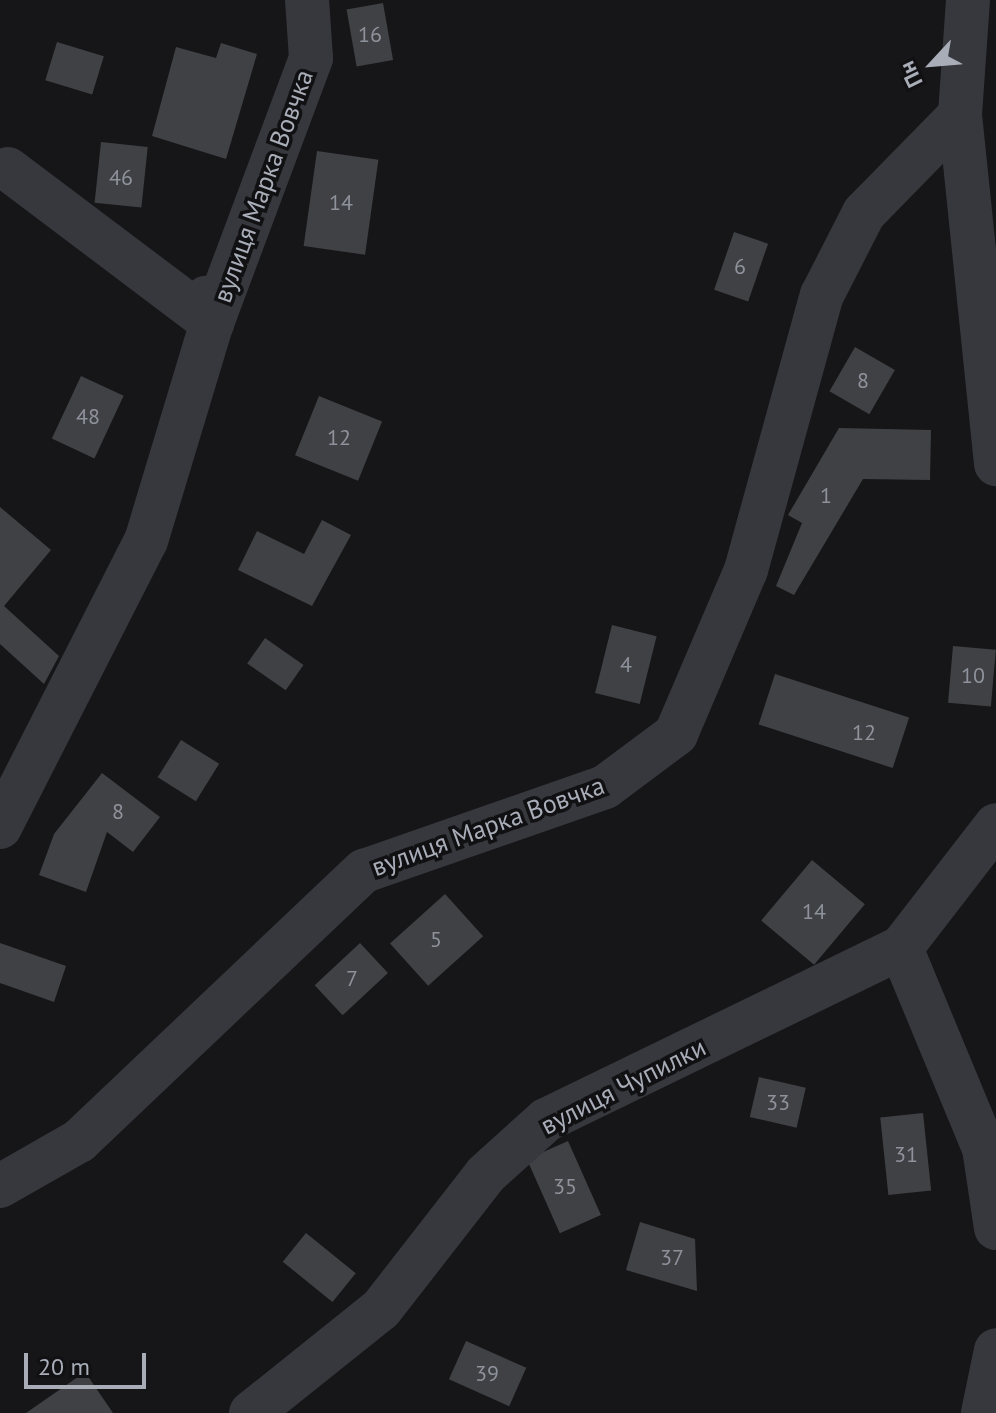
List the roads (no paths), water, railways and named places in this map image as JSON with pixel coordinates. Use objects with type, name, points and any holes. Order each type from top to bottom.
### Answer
[{"type":"street","name":"вулиця Марка Вовчка","points":[[0,827],[146,541],[212,323],[311,58],[307,0]]},
{"type":"street","points":[[968,0],[960,115],[996,464]]},
{"type":"street","name":"вулиця Марка Вовчка","points":[[0,1186],[112,1112],[276,947],[364,871],[605,787],[676,734],[746,570],[822,295],[864,213],[960,115]]},
{"type":"street","name":"вулиця Марка Вовчка","points":[[212,323],[204,287],[257,129]]},
{"type":"street","name":"вулиця Марка Вовчка","points":[[8,169],[212,323]]},
{"type":"street","name":"вулиця Чупилки","points":[[251,1413],[381,1309],[486,1174],[546,1120],[901,948],[996,825]]},
{"type":"street","points":[[901,948],[984,1148],[996,1228]]},
{"type":"street","points":[[983,1413],[996,1350]]}]
